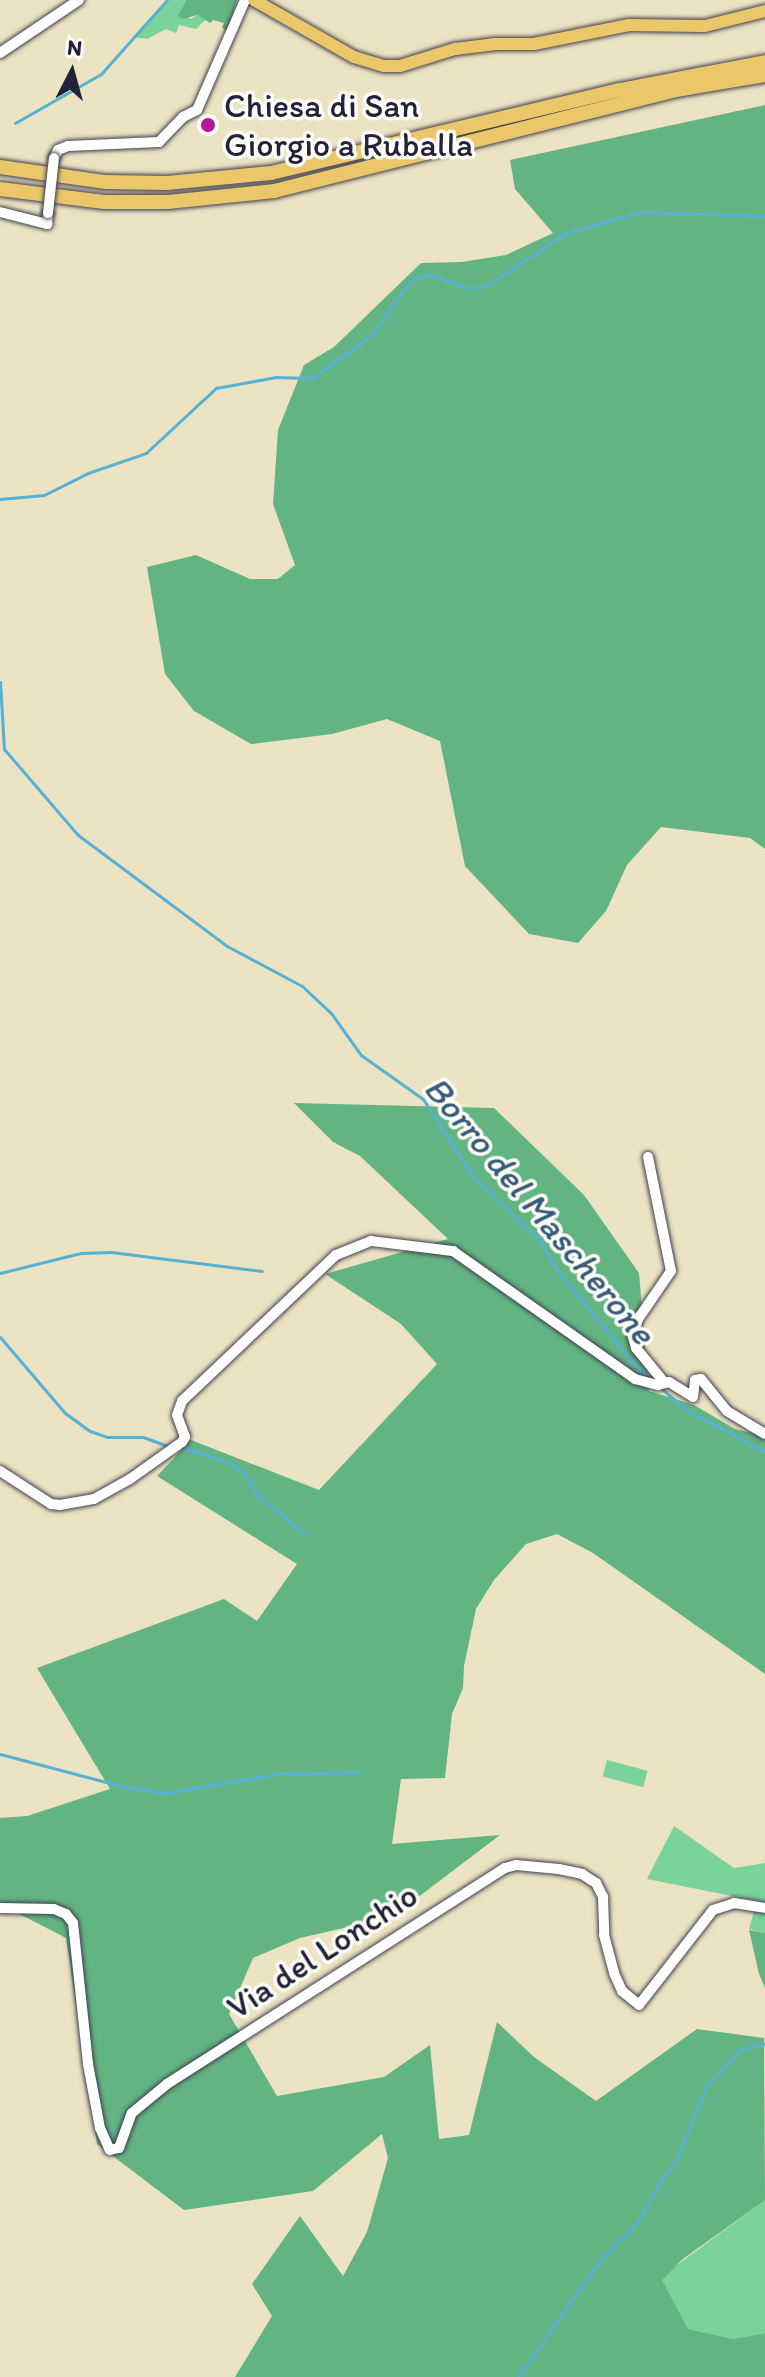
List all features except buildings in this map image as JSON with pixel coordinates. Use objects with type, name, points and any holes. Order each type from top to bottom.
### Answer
[{"type":"highway","points":[[0,167],[106,182],[167,183],[271,173],[620,90],[765,62]]},
{"type":"highway","points":[[0,189],[104,202],[168,202],[274,191],[676,90],[765,75]]},
{"type":"main road","points":[[254,0],[354,57],[384,66],[400,66],[455,49],[494,44],[534,44],[629,25],[705,26],[765,11]]},
{"type":"street","points":[[0,53],[79,0]]},
{"type":"street","points":[[0,212],[47,224],[54,158],[58,150],[68,146],[159,142],[183,117],[197,110],[245,0]]},
{"type":"street","points":[[648,1157],[671,1271],[641,1313],[632,1333],[636,1348],[663,1381],[693,1397],[695,1380],[701,1379],[727,1411],[765,1434]]},
{"type":"street","points":[[0,1471],[51,1504],[60,1505],[94,1499],[130,1479],[182,1442],[185,1437],[177,1415],[182,1401],[336,1255],[371,1241],[453,1251],[635,1379],[658,1385],[663,1381]]},
{"type":"street","name":"Via del Lonchio","points":[[0,1908],[54,1909],[66,1914],[73,1923],[88,2064],[100,2128],[110,2150],[119,2148],[132,2113],[167,2084],[511,1866],[574,1871],[596,1883],[603,1897],[604,1935],[614,1973],[622,1991],[639,2005],[713,1910],[734,1903],[765,1908]]},
{"type":"green space","points":[[167,0],[186,0],[182,8],[190,19],[198,15],[207,18],[196,29],[179,25],[176,33],[166,29],[147,39],[133,37]]},
{"type":"green space","points":[[186,0],[237,0],[227,33],[222,27],[224,23],[213,20],[210,23],[198,15],[182,19],[178,16]]},
{"type":"green space","points":[[765,105],[765,849],[750,838],[661,827],[627,865],[606,911],[578,943],[529,934],[465,866],[440,741],[387,719],[332,734],[251,744],[194,711],[165,674],[147,567],[196,555],[250,579],[278,579],[295,565],[273,504],[278,430],[304,365],[334,347],[421,263],[462,262],[506,255],[553,233],[515,189],[510,160]]},
{"type":"green space","points":[[294,1103],[494,1108],[584,1195],[639,1273],[649,1391],[694,1405],[735,1429],[765,1436],[765,1674],[593,1553],[557,1534],[526,1544],[494,1580],[476,1609],[464,1666],[463,1688],[452,1714],[445,1778],[401,1779],[392,1844],[500,1835],[392,1917],[300,1938],[253,1958],[229,2014],[277,2096],[384,2077],[430,2045],[439,2139],[469,2135],[497,2022],[534,2057],[596,2101],[697,2029],[764,2038],[765,2200],[683,2259],[662,2280],[688,2329],[733,2339],[765,2333],[765,2377],[235,2377],[272,2316],[252,2284],[300,2216],[343,2276],[367,2232],[388,2158],[382,2134],[313,2191],[184,2210],[97,2144],[66,1938],[0,1904],[0,1818],[27,1816],[110,1789],[37,1668],[224,1599],[257,1621],[297,1564],[157,1476],[191,1440],[319,1490],[437,1364],[401,1324],[325,1274],[448,1239],[360,1156],[333,1142]]},
{"type":"green space","points":[[607,1760],[648,1771],[643,1787],[603,1776]]},
{"type":"green space","points":[[674,1826],[734,1868],[765,1863],[765,1933],[749,1929],[757,1901],[647,1879]]},
{"type":"green space","points":[[749,1930],[765,1933],[765,1988],[759,1974]]},
{"type":"green space","points":[[765,2200],[765,2333],[733,2339],[687,2329],[654,2282]]},
{"type":"waterway","points":[[15,123],[101,74],[167,0]]},
{"type":"waterway","points":[[0,499],[44,495],[88,473],[146,453],[216,388],[276,377],[312,378],[371,336],[411,280],[428,274],[468,288],[486,286],[566,233],[639,212],[765,216]]},
{"type":"waterway","name":"Borro del Mascherone","points":[[0,682],[4,749],[78,835],[227,946],[302,986],[331,1013],[361,1055],[423,1099],[472,1175],[540,1241],[557,1270],[649,1378]]},
{"type":"waterway","points":[[0,1273],[81,1253],[111,1252],[262,1271]]},
{"type":"waterway","points":[[0,1337],[65,1413],[90,1431],[107,1437],[143,1437],[171,1447]]},
{"type":"waterway","name":"Borro del Mascherone","points":[[661,1388],[685,1409],[765,1452]]},
{"type":"waterway","points":[[182,1447],[232,1464],[245,1474],[258,1496],[305,1534]]},
{"type":"waterway","points":[[0,1754],[121,1786],[164,1793],[278,1774],[359,1772]]},
{"type":"waterway","points":[[518,2377],[600,2260],[638,2222],[661,2180],[675,2162],[707,2085],[741,2049],[765,2044]]},
{"type":"place","name":"Chiesa di San Giorgio a Ruballa","points":[[208,125]]}]
